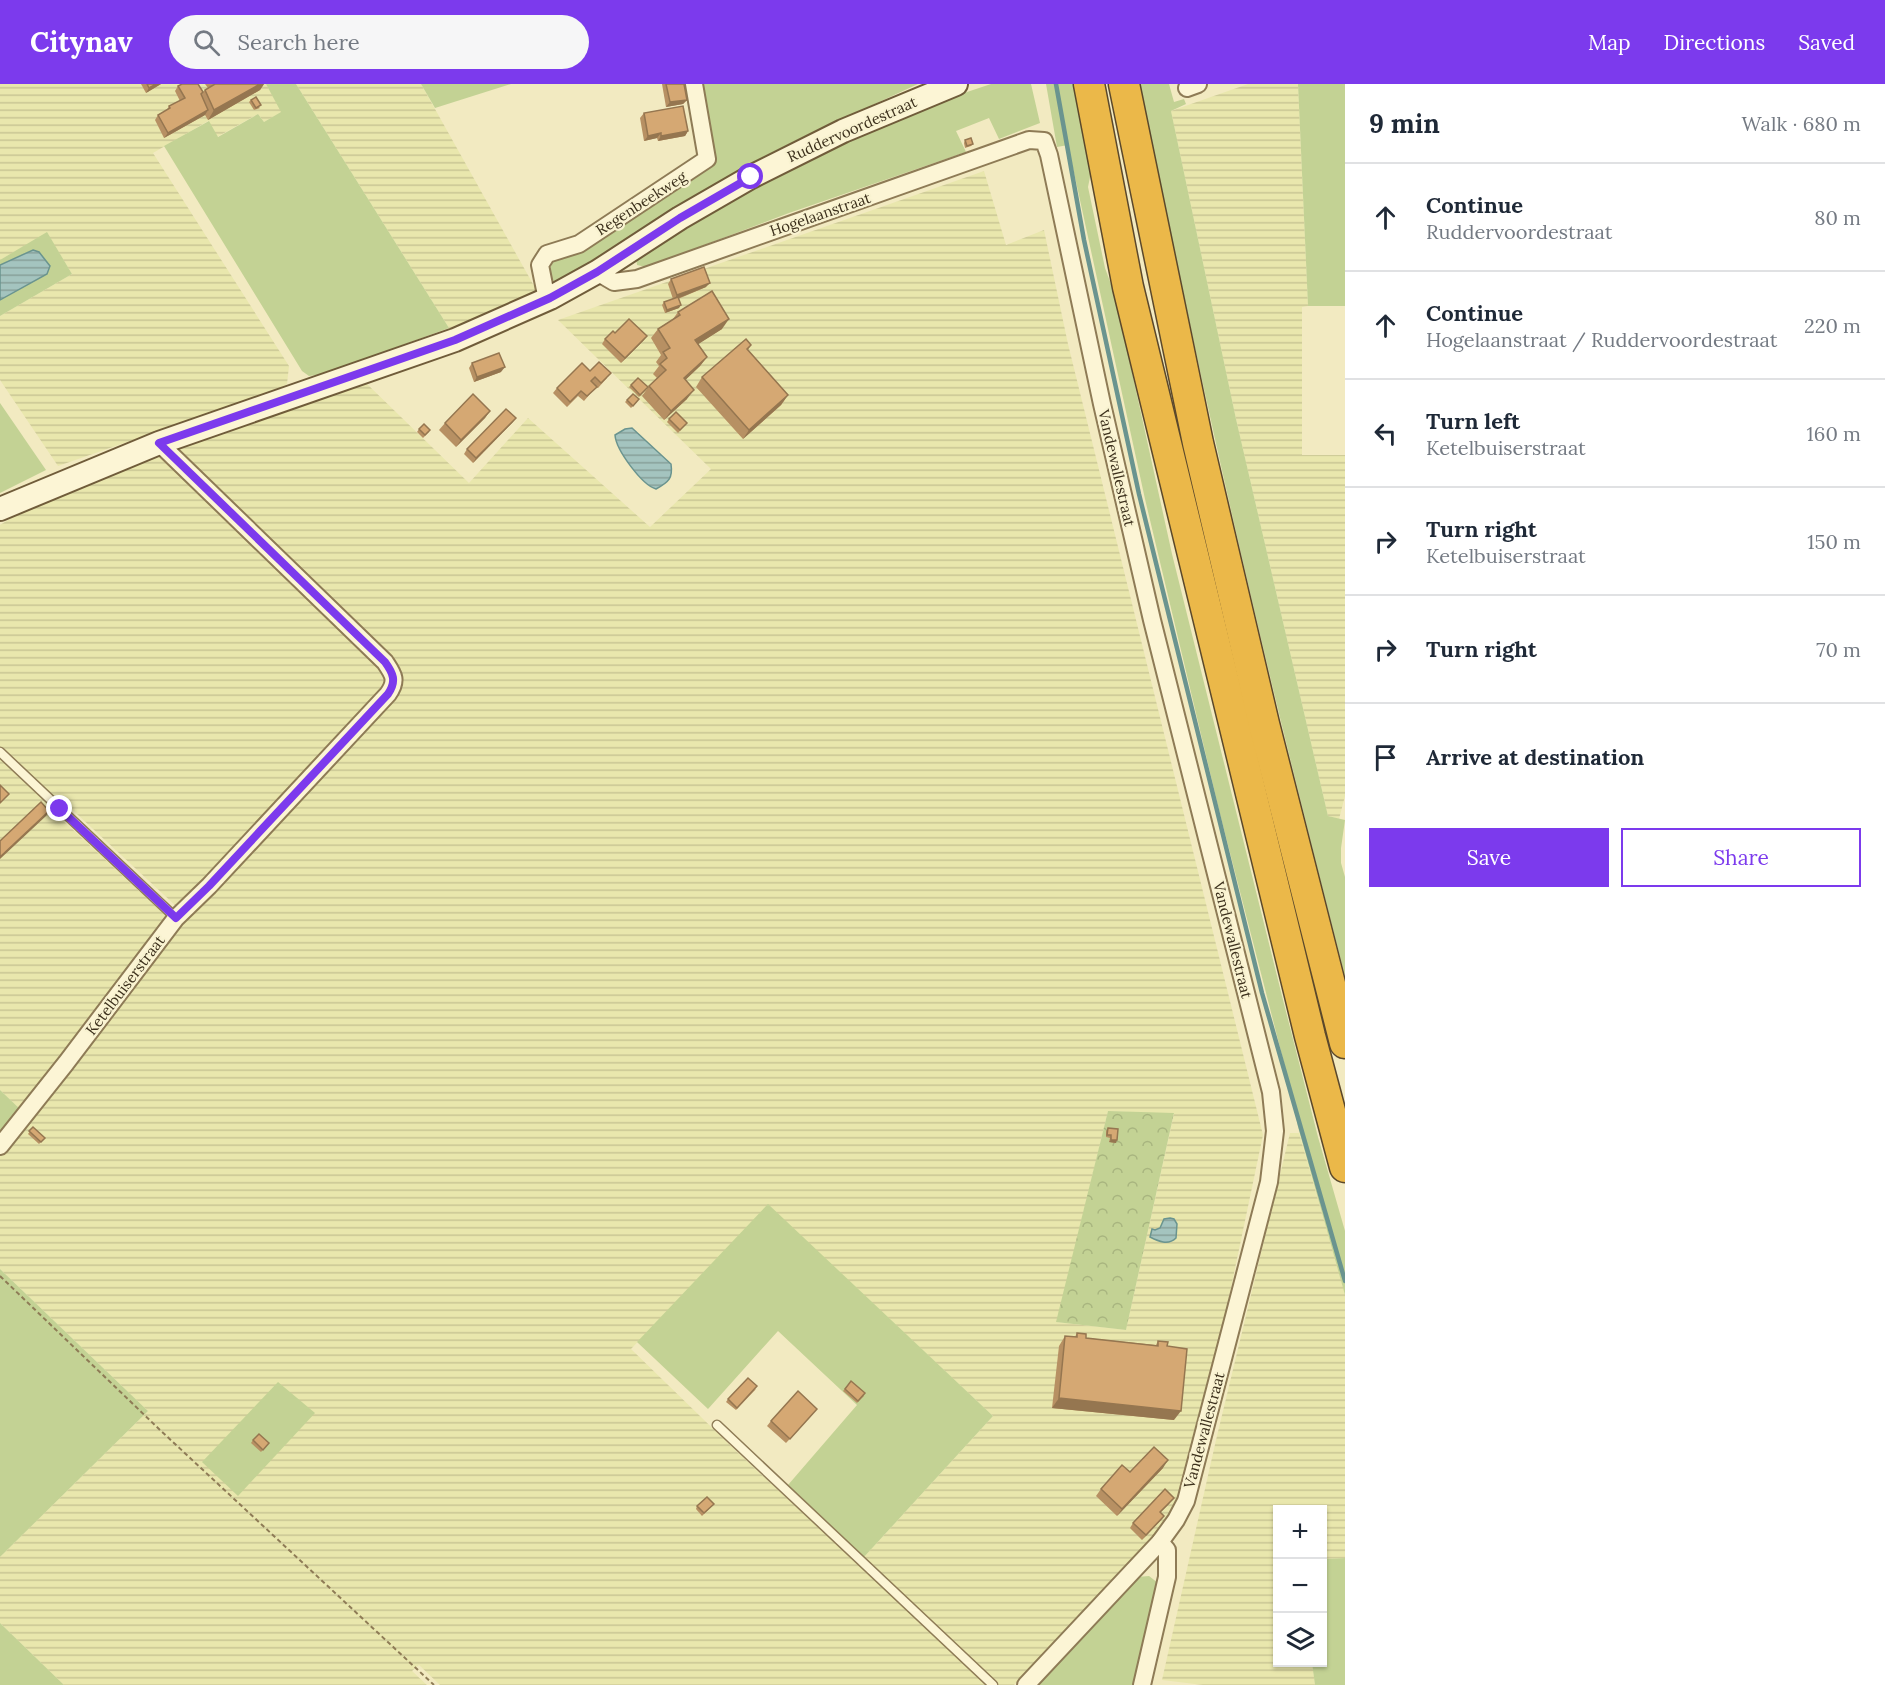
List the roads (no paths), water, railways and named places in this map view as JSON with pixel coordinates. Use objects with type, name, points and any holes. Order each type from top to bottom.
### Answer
[{"type":"highway","points":[[1089,84],[1128,287],[1307,1024],[1345,1167]]},
{"type":"highway","points":[[1124,84],[1198,443],[1264,724],[1345,1044]]},
{"type":"street","name":"Regenbeekweg","points":[[550,298],[545,290],[540,265],[548,254],[579,244],[707,159],[694,84]]},
{"type":"street","name":"Ruddervoordestraat","points":[[0,509],[159,443],[455,340],[550,298],[597,272],[680,218],[751,177],[843,131],[956,84]]},
{"type":"street","name":"Hogelaanstraat","points":[[597,272],[614,282],[637,279],[1029,140],[1044,141]]},
{"type":"street","name":"Vandewallestraat","points":[[1026,1685],[1160,1542],[1186,1501],[1269,1182],[1275,1131],[1271,1092],[1152,620],[1102,404],[1049,154],[1044,141]]},
{"type":"street","name":"Ketelbuiserstraat","points":[[0,1146],[176,918],[209,886],[392,688],[393,673],[385,662],[159,443]]},
{"type":"street","points":[[1142,1685],[1167,1577],[1167,1550],[1160,1542]]},
{"type":"lane","points":[[0,752],[176,918]]},
{"type":"lane","points":[[717,1425],[993,1685]]},
{"type":"water","points":[[33,250],[39,252],[50,266],[47,274],[0,300],[0,265]]},
{"type":"water","points":[[632,428],[671,464],[669,479],[656,489],[637,474],[616,441],[615,435]]},
{"type":"water","points":[[1164,1219],[1174,1219],[1177,1224],[1176,1238],[1166,1242],[1150,1237],[1152,1229],[1160,1228]]},
{"type":"waterway","points":[[1056,84],[1084,240],[1139,494],[1262,993],[1345,1281]]}]
